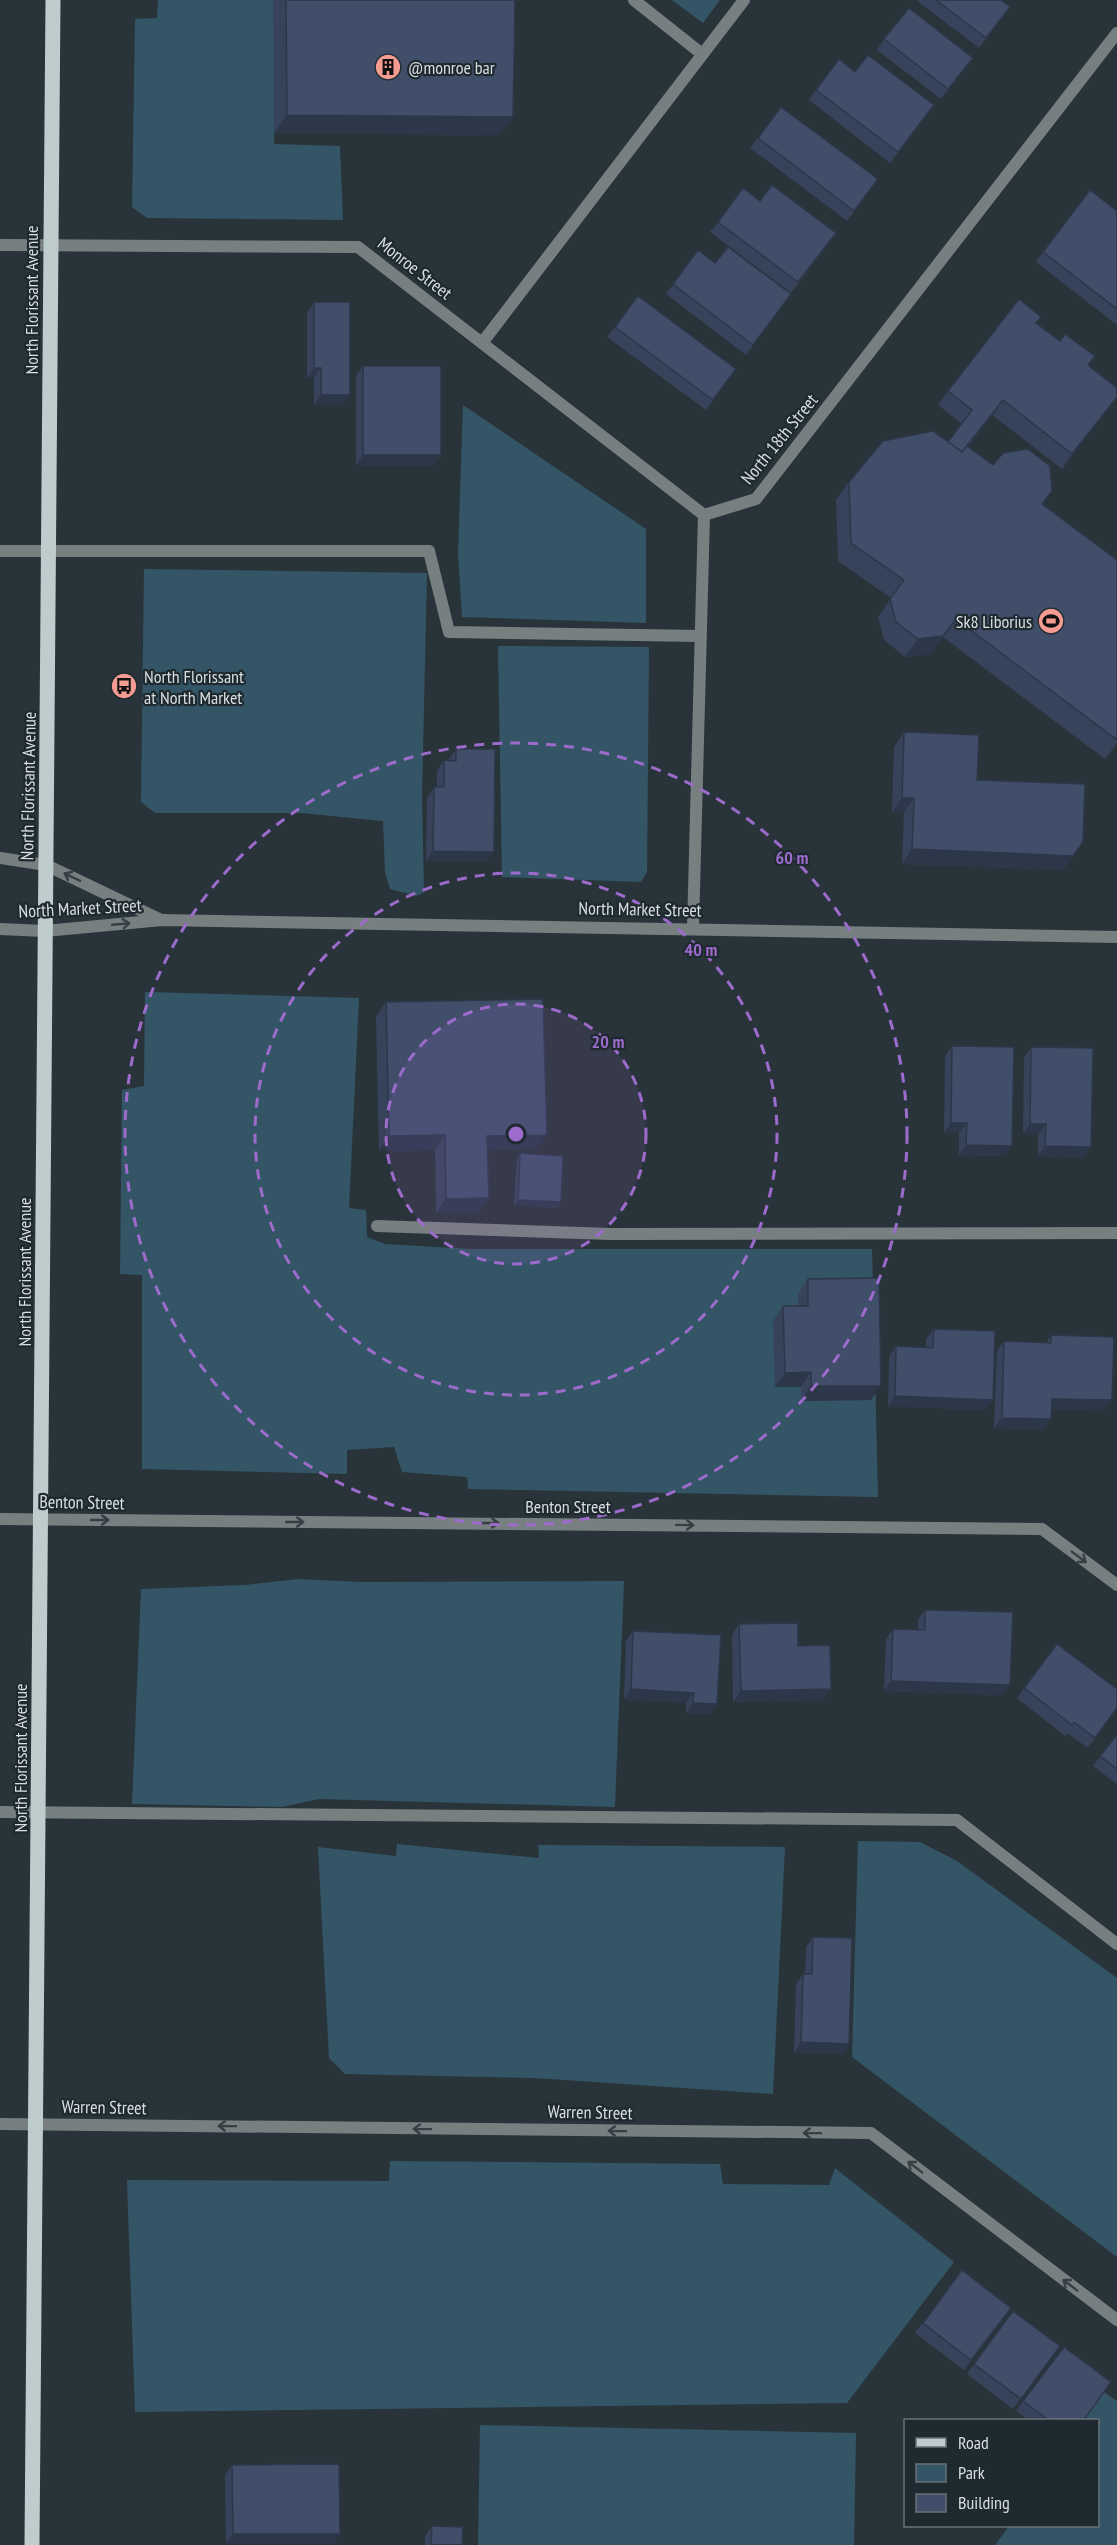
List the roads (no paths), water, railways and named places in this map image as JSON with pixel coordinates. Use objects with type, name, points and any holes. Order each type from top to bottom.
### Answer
[{"type":"main road","name":"North Florissant Avenue","points":[[32,2545],[53,0]]},
{"type":"street","points":[[634,0],[702,54]]},
{"type":"street","points":[[482,343],[744,0]]},
{"type":"street","name":"North 18th Street","points":[[704,515],[756,499],[1117,33]]},
{"type":"street","name":"Monroe Street","points":[[0,245],[358,247],[704,515]]},
{"type":"street","points":[[693,928],[704,515]]},
{"type":"street","points":[[0,552],[429,551],[449,632],[700,636]]},
{"type":"street","name":"North Market Street","points":[[0,858],[46,865],[162,920]]},
{"type":"street","name":"North Market Street","points":[[0,929],[45,931],[162,920],[1117,936]]},
{"type":"street","points":[[377,1226],[610,1234],[1117,1233]]},
{"type":"street","name":"Benton Street","points":[[0,1519],[1042,1529],[1117,1585]]},
{"type":"street","points":[[0,1812],[957,1820],[1117,1944]]},
{"type":"street","name":"Warren Street","points":[[0,2124],[871,2133],[1117,2320]]},
{"type":"place","name":"@monroe bar","points":[[388,67]]},
{"type":"place","name":"Sk8 Liborius","points":[[1051,621]]},
{"type":"place","name":"North Florissant at North Market","points":[[124,686]]}]
